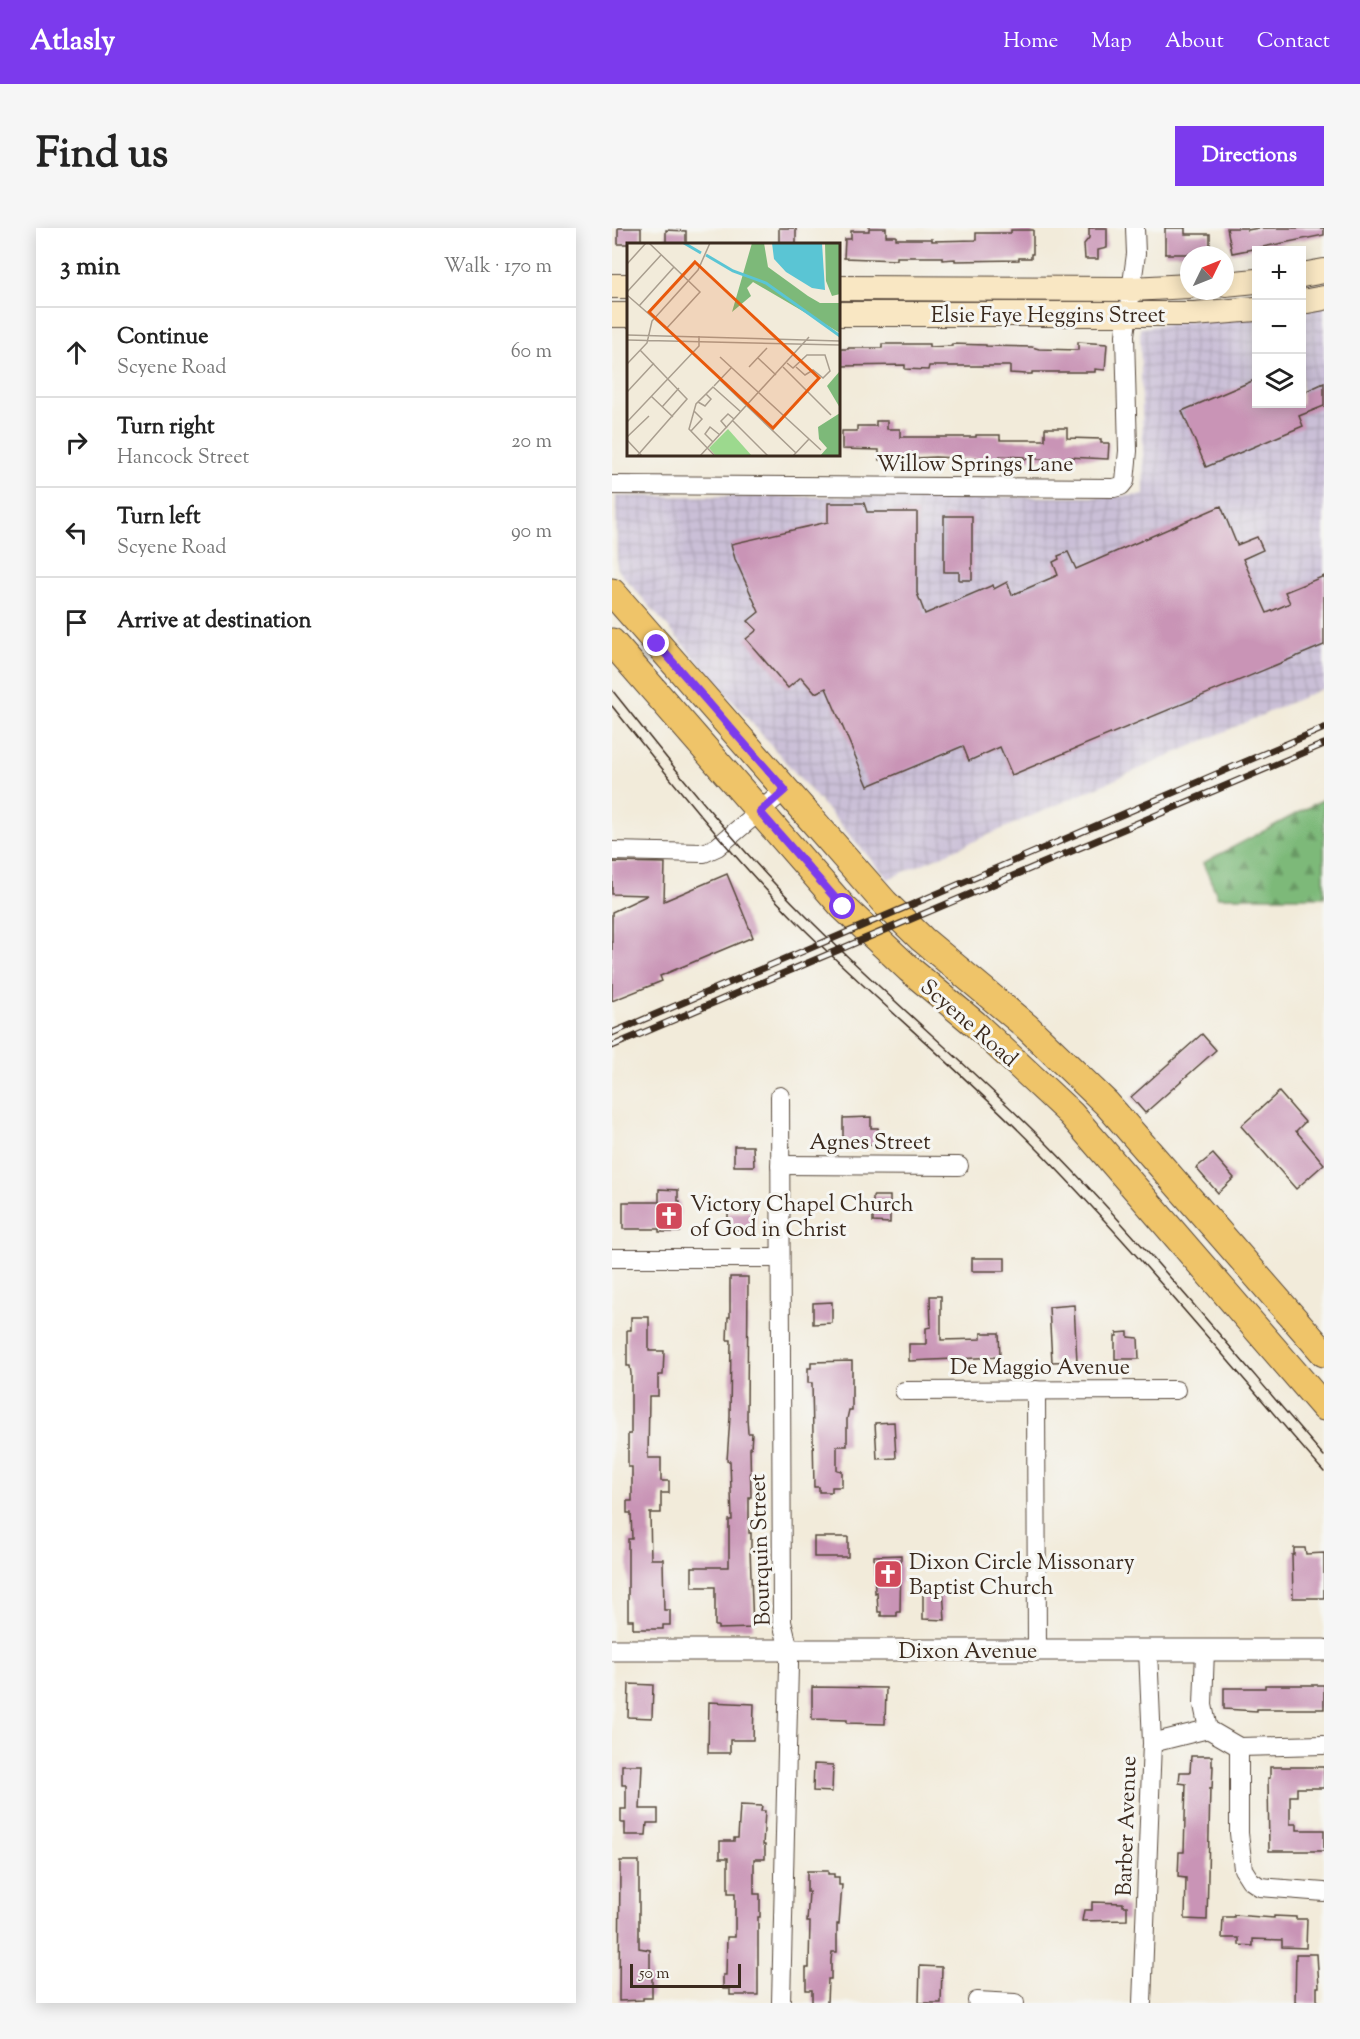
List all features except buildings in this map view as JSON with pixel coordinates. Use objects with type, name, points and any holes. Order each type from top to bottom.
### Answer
[{"type":"main road","points":[[1306,274],[1324,271]]},
{"type":"main road","points":[[1234,283],[1252,281]]},
{"type":"main road","name":"Elsie Faye Heggins Street","points":[[840,288],[1132,289],[1180,286]]},
{"type":"main road","points":[[1306,301],[1324,298]]},
{"type":"main road","name":"Elsie Faye Heggins Street","points":[[840,314],[1194,314],[1252,309]]},
{"type":"main road","name":"Scyene Road","points":[[612,592],[904,922],[1026,1026],[1107,1104],[1324,1353]]},
{"type":"main road","name":"Scyene Road","points":[[612,642],[850,913],[909,969],[1032,1076],[1071,1114],[1324,1407]]},
{"type":"main road","points":[[1129,1181],[1154,1158]]},
{"type":"street","points":[[1129,313],[1136,254],[1135,228]]},
{"type":"street","name":"Willow Springs Lane","points":[[612,485],[1114,488],[1121,486],[1125,481],[1128,451],[1125,334],[1129,313]]},
{"type":"street","points":[[612,851],[704,854],[717,847],[785,790]]},
{"type":"street","name":"Bourquin Street","points":[[780,1096],[782,1622],[789,1650],[781,2003]]},
{"type":"street","name":"Agnes Street","points":[[780,1165],[959,1166]]},
{"type":"street","points":[[612,1258],[780,1258]]},
{"type":"street","points":[[1036,1390],[1037,1650]]},
{"type":"street","name":"De Maggio Avenue","points":[[904,1391],[1176,1390]]},
{"type":"street","name":"Dixon Avenue","points":[[612,1650],[1324,1650]]},
{"type":"street","name":"Barber Avenue","points":[[1142,2003],[1152,1743],[1148,1650]]},
{"type":"street","points":[[1205,1650],[1203,1705],[1208,1729]]},
{"type":"street","points":[[1152,1743],[1208,1729],[1239,1747],[1324,1744]]},
{"type":"street","points":[[1239,1747],[1239,1833],[1243,1869],[1250,1880],[1260,1887],[1324,1892]]},
{"type":"street","points":[[977,2001],[1015,2003]]},
{"type":"shaded area","points":[[1324,301],[1324,688],[888,879],[617,569],[616,496],[1098,497],[1144,495],[1140,328],[1252,312],[1252,408],[1306,408],[1306,303]]},
{"type":"green space","points":[[1324,799],[1324,897],[1218,897],[1203,863]]},
{"type":"tram line","points":[[612,690],[704,804],[777,887],[833,943],[988,1086],[1084,1182],[1154,1259],[1324,1456]]},
{"type":"tram line","points":[[612,706],[702,817],[772,897],[1041,1153],[1150,1271],[1324,1472]]},
{"type":"railway","points":[[612,1033],[1324,728]]},
{"type":"railway","points":[[612,1046],[1324,744]]},
{"type":"place","name":"Victory Chapel Church of God in Christ","points":[[669,1216]]},
{"type":"place","name":"Dixon Circle Missonary Baptist Church","points":[[888,1574]]},
{"type":"route","points":[[657,644],[785,790],[760,812],[843,907]]}]
